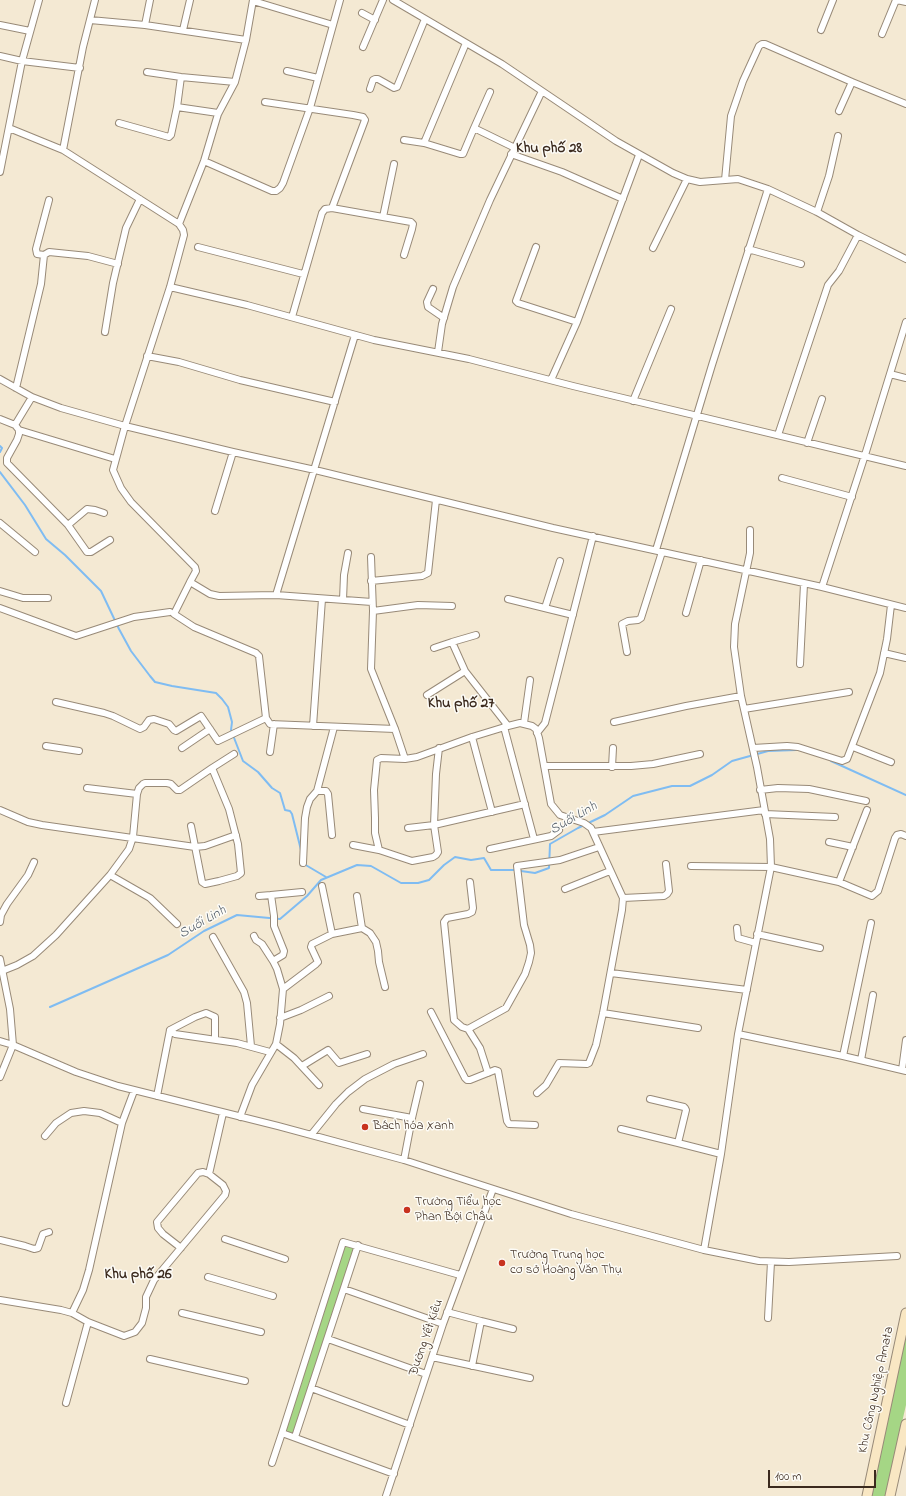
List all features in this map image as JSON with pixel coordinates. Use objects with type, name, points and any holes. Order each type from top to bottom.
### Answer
[{"type":"street","points":[[0,172],[22,61],[39,0]]},
{"type":"street","points":[[63,150],[95,0]]},
{"type":"street","points":[[145,25],[150,0]]},
{"type":"street","points":[[183,30],[190,0]]},
{"type":"street","points":[[180,224],[204,161],[218,112],[235,82],[246,40],[253,0],[333,25]]},
{"type":"street","points":[[204,161],[230,171],[272,191],[276,191],[283,182],[310,108],[340,0]]},
{"type":"street","points":[[363,47],[384,0]]},
{"type":"street","points":[[393,0],[466,43],[639,155],[687,179],[700,182],[738,179],[768,189],[817,212],[906,259]]},
{"type":"street","points":[[821,30],[833,0]]},
{"type":"street","points":[[882,34],[897,0],[905,1]]},
{"type":"street","points":[[362,13],[375,20]]},
{"type":"street","points":[[370,89],[373,80],[375,79],[378,79],[394,88],[397,87],[425,19]]},
{"type":"street","points":[[90,20],[145,25],[246,40]]},
{"type":"street","points":[[0,24],[30,31]]},
{"type":"street","points":[[424,143],[466,43]]},
{"type":"street","points":[[725,180],[731,116],[759,46],[762,44],[906,104]]},
{"type":"street","points":[[0,56],[22,61],[80,68]]},
{"type":"street","points":[[287,71],[318,78]]},
{"type":"street","points":[[147,72],[235,82]]},
{"type":"street","points":[[119,123],[170,137],[177,106],[181,77]]},
{"type":"street","points":[[839,111],[852,82]]},
{"type":"street","points":[[438,352],[444,318],[453,287],[511,154],[542,91]]},
{"type":"street","points":[[404,140],[424,143],[462,154],[490,92]]},
{"type":"street","points":[[265,102],[353,115],[363,117],[365,120],[332,208]]},
{"type":"street","points":[[177,106],[218,112]]},
{"type":"street","points":[[9,128],[63,150],[180,224],[183,230],[184,235],[170,287],[125,426],[113,470],[121,488],[131,502],[196,570],[174,614],[194,627],[256,653],[259,656],[266,718],[270,724],[396,728]]},
{"type":"street","points":[[474,128],[514,148]]},
{"type":"street","points":[[817,212],[829,176],[838,136]]},
{"type":"street","points":[[511,154],[562,172],[623,199]]},
{"type":"street","points":[[551,380],[577,322],[639,155]]},
{"type":"street","points":[[383,217],[394,164]]},
{"type":"street","points":[[653,248],[687,179]]},
{"type":"street","points":[[627,652],[622,624],[641,618],[696,416],[768,189]]},
{"type":"street","points":[[105,332],[113,283],[126,228],[140,199]]},
{"type":"street","points":[[49,200],[36,249],[37,254],[44,255],[49,252],[88,256],[118,264]]},
{"type":"street","points":[[292,317],[303,274],[322,213],[325,209],[332,208],[411,222],[413,224],[404,255]]},
{"type":"street","points":[[778,435],[828,285],[839,271],[858,235]]},
{"type":"street","points":[[198,247],[303,274]]},
{"type":"street","points":[[536,248],[516,300],[518,303],[577,322]]},
{"type":"street","points":[[748,249],[801,264]]},
{"type":"street","points":[[16,388],[41,284],[44,255]]},
{"type":"street","points":[[170,287],[292,317],[374,340],[438,352],[494,365],[633,401],[906,466]]},
{"type":"street","points":[[433,289],[427,302],[428,308],[444,318]]},
{"type":"street","points":[[633,401],[671,309]]},
{"type":"street","points":[[822,587],[865,456],[906,322]]},
{"type":"street","points":[[276,596],[356,335]]},
{"type":"street","points":[[147,356],[179,362],[240,380],[335,402]]},
{"type":"street","points":[[890,374],[906,378]]},
{"type":"street","points":[[0,379],[32,397],[61,408],[125,426],[436,500],[822,587],[906,608]]},
{"type":"street","points":[[32,397],[17,428],[17,440],[7,458],[7,463],[68,525],[87,552],[89,553],[110,540]]},
{"type":"street","points":[[808,443],[822,399]]},
{"type":"street","points":[[0,419],[17,428],[115,459]]},
{"type":"street","points":[[215,511],[233,452]]},
{"type":"street","points":[[782,478],[852,497]]},
{"type":"street","points":[[371,581],[422,576],[428,573],[436,500]]},
{"type":"street","points":[[68,525],[87,509],[104,513]]},
{"type":"street","points":[[0,523],[35,552]]},
{"type":"street","points":[[704,1250],[721,1154],[738,1034],[771,867],[770,840],[757,767],[741,696],[734,647],[735,624],[750,553],[750,530]]},
{"type":"street","points":[[538,733],[545,723],[593,536]]},
{"type":"street","points":[[343,600],[344,575],[348,553]]},
{"type":"street","points":[[371,557],[371,669],[396,728],[405,758]]},
{"type":"street","points":[[686,613],[701,560]]},
{"type":"street","points":[[545,608],[560,561]]},
{"type":"street","points":[[190,582],[210,594],[219,596],[276,596],[372,602]]},
{"type":"street","points":[[800,664],[804,584]]},
{"type":"street","points":[[0,591],[23,598],[48,598]]},
{"type":"street","points":[[313,726],[322,599]]},
{"type":"street","points":[[508,599],[573,615]]},
{"type":"street","points":[[753,748],[787,746],[798,747],[842,762],[847,759],[880,673],[891,605]]},
{"type":"street","points":[[372,611],[418,606],[452,606]]},
{"type":"street","points":[[0,608],[76,636],[134,617],[170,612]]},
{"type":"street","points":[[434,648],[476,635]]},
{"type":"street","points":[[452,642],[465,671],[506,726],[524,804],[534,839]]},
{"type":"street","points":[[884,653],[906,658]]},
{"type":"street","points":[[427,695],[465,671]]},
{"type":"street","points":[[524,723],[530,680]]},
{"type":"street","points":[[744,709],[850,692]]},
{"type":"street","points":[[614,722],[686,706],[741,696]]},
{"type":"street","points":[[56,702],[104,713],[140,729],[144,727],[149,720],[154,719],[169,724],[176,731],[201,716],[218,741],[266,718]]},
{"type":"street","points":[[379,850],[375,832],[374,790],[377,760],[381,758],[417,757],[439,748],[506,726],[524,723],[532,726],[538,733],[553,808],[560,815],[584,823],[592,830],[623,898],[603,1013],[596,1045],[589,1063],[559,1063],[546,1085],[537,1094]]},
{"type":"street","points":[[270,752],[274,724]]},
{"type":"street","points":[[303,863],[305,818],[307,807],[317,791],[334,727]]},
{"type":"street","points":[[182,748],[210,729]]},
{"type":"street","points":[[472,737],[492,812]]},
{"type":"street","points":[[46,746],[79,751]]},
{"type":"street","points":[[852,747],[891,762]]},
{"type":"street","points":[[353,846],[379,850],[412,861],[433,857],[438,852],[434,825],[436,774],[439,748]]},
{"type":"street","points":[[612,767],[613,748]]},
{"type":"street","points":[[2,970],[17,965],[33,956],[56,935],[110,875],[124,857],[133,837],[137,794],[139,788],[143,784],[167,783],[180,790],[234,754]]},
{"type":"street","points":[[544,766],[570,765],[612,767],[653,764],[700,754]]},
{"type":"street","points":[[191,826],[200,880],[202,882],[205,884],[219,882],[237,876],[241,873],[240,856],[229,809],[212,768]]},
{"type":"street","points":[[87,788],[137,794]]},
{"type":"street","points":[[760,790],[778,788],[809,789],[866,801]]},
{"type":"street","points":[[317,791],[326,791],[328,794],[332,836]]},
{"type":"street","points":[[408,828],[434,825],[524,804]]},
{"type":"street","points":[[0,810],[28,822],[195,847],[205,846],[236,835]]},
{"type":"street","points":[[840,882],[867,810]]},
{"type":"street","points":[[592,830],[765,812],[835,817]]},
{"type":"street","points":[[490,849],[551,836],[559,830]]},
{"type":"street","points":[[691,866],[771,867],[840,882],[872,896],[878,891],[895,838],[897,835],[901,834],[906,836]]},
{"type":"street","points":[[829,842],[853,847]]},
{"type":"street","points":[[470,882],[473,908],[472,912],[447,918],[444,922],[454,1020],[462,1027],[468,1028],[506,1008],[525,974],[529,962],[531,953],[530,945],[524,924],[517,866],[554,860],[599,847]]},
{"type":"street","points":[[0,922],[1,915],[7,904],[28,875],[34,862]]},
{"type":"street","points":[[623,898],[664,896],[668,894],[666,864]]},
{"type":"street","points":[[565,890],[610,871]]},
{"type":"street","points":[[110,875],[150,898],[177,924]]},
{"type":"street","points":[[322,886],[332,934]]},
{"type":"street","points":[[259,896],[302,892]]},
{"type":"street","points":[[271,895],[274,926],[284,954],[273,961]]},
{"type":"street","points":[[357,896],[362,928]]},
{"type":"street","points":[[843,1056],[871,923]]},
{"type":"street","points":[[283,989],[318,962],[311,947],[312,944],[332,934],[362,928],[370,933],[376,942],[385,987]]},
{"type":"street","points":[[737,928],[738,938],[756,943]]},
{"type":"street","points":[[757,934],[820,948]]},
{"type":"street","points":[[240,1117],[252,1085],[276,1044],[283,989],[273,961],[262,944],[256,940],[254,936]]},
{"type":"street","points":[[213,937],[244,992],[247,1003],[251,1046]]},
{"type":"street","points":[[0,959],[10,1009],[13,1045],[0,1077]]},
{"type":"street","points":[[611,973],[746,990]]},
{"type":"street","points":[[861,1060],[874,995]]},
{"type":"street","points":[[280,1018],[302,1010],[329,996]]},
{"type":"street","points":[[431,1012],[467,1080],[495,1070],[498,1071],[507,1122],[509,1124],[535,1124]]},
{"type":"street","points":[[170,1030],[195,1017],[206,1013],[211,1014],[215,1017],[215,1039]]},
{"type":"street","points":[[603,1013],[698,1028]]},
{"type":"street","points":[[468,1028],[480,1048],[488,1073]]},
{"type":"street","points":[[170,1030],[175,1034],[204,1039],[215,1039],[251,1046],[270,1052]]},
{"type":"street","points":[[157,1096],[170,1030]]},
{"type":"street","points":[[738,1034],[904,1070],[906,1040]]},
{"type":"street","points":[[0,1041],[13,1045],[76,1072],[134,1091],[404,1160],[571,1214],[704,1250],[758,1261],[771,1262],[897,1256]]},
{"type":"street","points":[[276,1044],[302,1066],[319,1085]]},
{"type":"street","points":[[302,1066],[328,1050],[339,1063],[367,1054]]},
{"type":"street","points":[[311,1135],[336,1104],[348,1092],[365,1079],[394,1064],[423,1054]]},
{"type":"street","points":[[404,1160],[420,1084]]},
{"type":"street","points":[[72,1313],[83,1290],[89,1270],[122,1123],[134,1091]]},
{"type":"street","points":[[650,1099],[685,1108],[686,1110],[678,1143]]},
{"type":"street","points":[[363,1109],[412,1118]]},
{"type":"street","points":[[45,1136],[56,1124],[71,1113],[84,1111],[100,1113],[122,1123]]},
{"type":"street","points":[[208,1174],[223,1113]]},
{"type":"street","points":[[621,1128],[721,1154]]},
{"type":"street","points":[[0,1300],[72,1313],[88,1322],[124,1336],[135,1332],[142,1323],[146,1308],[146,1297],[154,1280],[181,1248],[225,1195],[226,1190],[223,1185],[203,1172],[198,1173],[157,1222],[158,1228],[163,1234],[181,1248]]},
{"type":"street","name":"Đường Yết Kiêu","points":[[386,1496],[447,1312],[493,1189]]},
{"type":"street","points":[[0,1240],[34,1249],[38,1248],[43,1234],[49,1232]]},
{"type":"street","points":[[225,1239],[285,1259]]},
{"type":"street","points":[[272,1463],[343,1242],[460,1275]]},
{"type":"street","points":[[295,1437],[358,1246]]},
{"type":"street","points":[[768,1318],[771,1262]]},
{"type":"street","points":[[208,1278],[273,1296]]},
{"type":"street","points":[[344,1289],[443,1324]]},
{"type":"street","points":[[447,1312],[513,1329]]},
{"type":"street","points":[[182,1313],[261,1332]]},
{"type":"street","name":"Khu Công Nghiệp Amata","points":[[867,1496],[906,1313]]},
{"type":"street","points":[[472,1366],[481,1321]]},
{"type":"street","points":[[66,1403],[88,1322]]},
{"type":"street","points":[[328,1339],[426,1374]]},
{"type":"street","points":[[432,1357],[530,1378]]},
{"type":"street","points":[[150,1359],[245,1381]]},
{"type":"street","points":[[311,1388],[410,1425]]},
{"type":"street","points":[[890,1496],[906,1424]]},
{"type":"street","points":[[282,1433],[394,1474]]},
{"type":"green space","points":[[344,1245],[355,1247],[293,1434],[285,1431]]},
{"type":"green space","points":[[906,1333],[906,1405],[885,1496],[872,1496]]},
{"type":"waterway","points":[[0,446],[2,448],[0,452]]},
{"type":"waterway","points":[[0,472],[25,505],[46,539],[65,555],[101,591],[131,651],[155,682],[216,693],[222,699],[228,707],[232,722],[231,730],[243,761],[258,772],[272,788],[280,793],[285,810],[290,811],[292,814],[301,850]]},
{"type":"waterway","name":"Suối Linh","points":[[50,1007],[168,955],[204,931],[237,915],[280,919],[307,896],[321,880],[357,865],[371,866],[401,883],[418,883],[429,880],[444,865],[455,857],[471,860],[484,858],[491,870],[514,870],[535,873],[549,868],[550,844],[605,815],[633,796],[672,786],[690,786],[712,775],[732,761],[768,751],[796,750]]},
{"type":"waterway","name":"Suối Linh","points":[[831,761],[906,795]]},
{"type":"waterway","points":[[304,864],[326,877]]},
{"type":"place","name":"Bách hóa Xanh","points":[[365,1127]]},
{"type":"place","name":"Trường Tiểu học Phan Bội Châu","points":[[407,1210]]},
{"type":"place","name":"Trường Trung học cơ sở Hoàng Văn Thụ","points":[[502,1263]]},
{"type":"district","name":"Khu phố 28","points":[[549,150]]},
{"type":"district","name":"Khu phố 27","points":[[461,705]]},
{"type":"district","name":"Khu phố 26","points":[[138,1276]]}]
